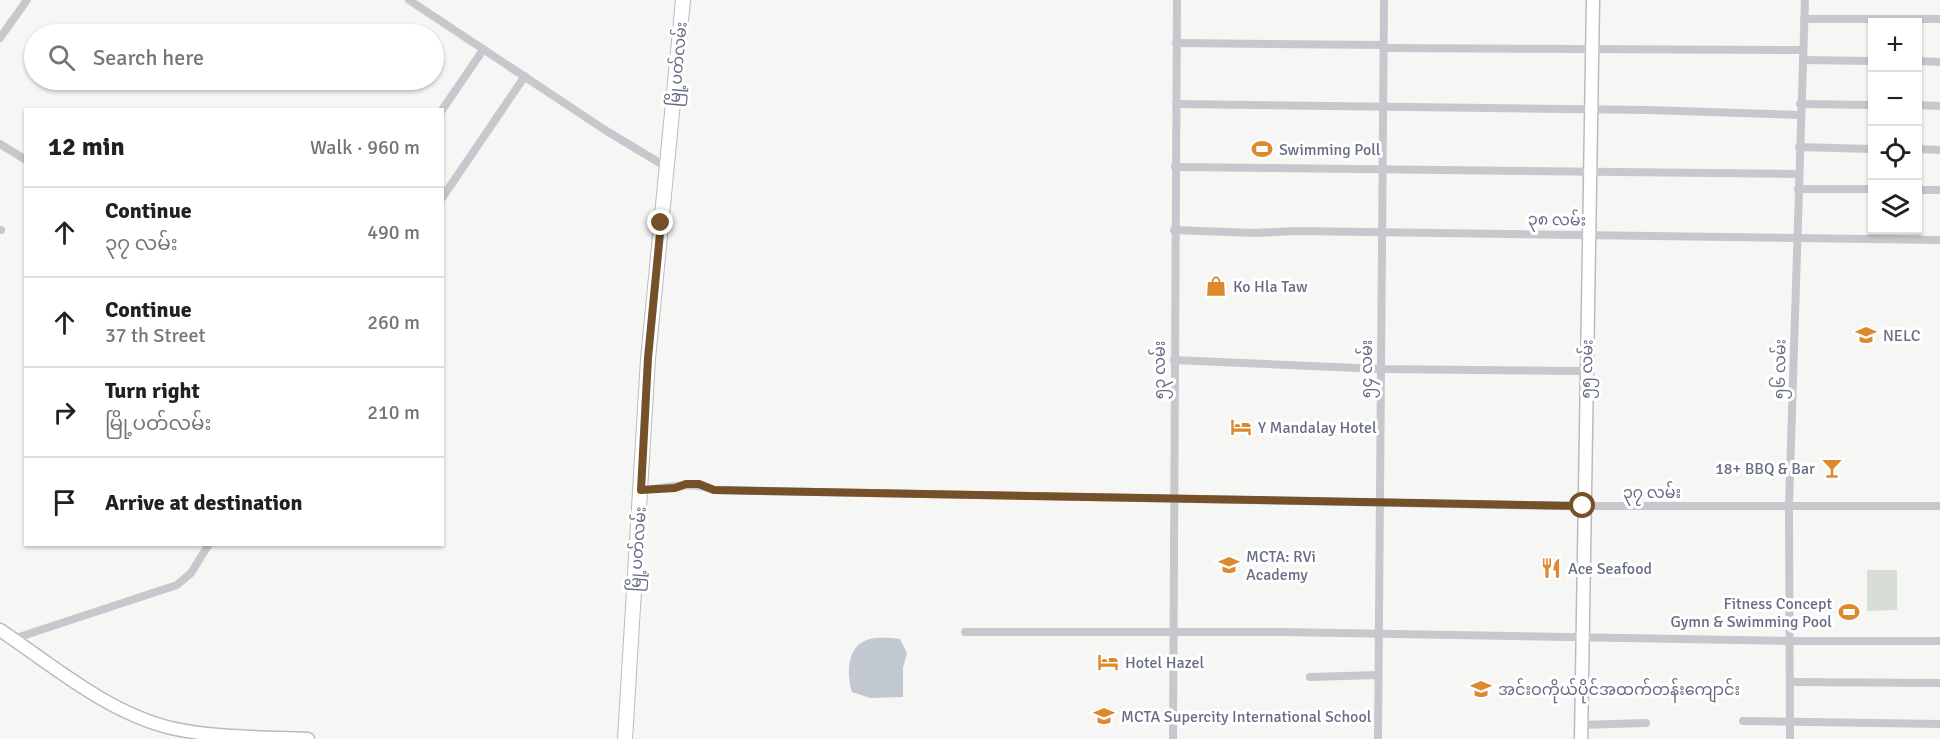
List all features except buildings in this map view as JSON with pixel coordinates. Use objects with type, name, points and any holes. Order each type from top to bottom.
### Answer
[{"type":"main road","name":"မြို့ပတ်လမ်း","points":[[625,739],[648,358],[683,0]]},
{"type":"main road","name":"၅၅ လမ်း","points":[[1581,739],[1593,0]]},
{"type":"main road","points":[[0,630],[89,690],[155,723],[196,732],[308,739]]},
{"type":"street","points":[[0,38],[27,0]]},
{"type":"street","points":[[409,0],[605,130],[668,168]]},
{"type":"street","name":"၅၃ လမ်း","points":[[1173,739],[1177,0]]},
{"type":"street","name":"၅၄ လမ်း","points":[[1378,739],[1384,0]]},
{"type":"street","name":"၅၆ လမ်း","points":[[1790,739],[1789,506],[1804,0]]},
{"type":"street","points":[[1804,19],[1940,19]]},
{"type":"street","points":[[1176,43],[1803,50]]},
{"type":"street","points":[[443,108],[483,50]]},
{"type":"street","points":[[1803,60],[1868,61]]},
{"type":"street","points":[[1922,61],[1940,62]]},
{"type":"street","points":[[444,195],[525,76]]},
{"type":"street","points":[[1176,104],[1647,110],[1800,115]]},
{"type":"street","points":[[1800,104],[1868,105]]},
{"type":"street","points":[[1922,105],[1940,106]]},
{"type":"street","points":[[0,144],[24,159]]},
{"type":"street","points":[[1799,147],[1868,149]]},
{"type":"street","points":[[1922,150],[1940,150]]},
{"type":"street","points":[[1175,167],[1798,174]]},
{"type":"street","points":[[1798,189],[1868,189]]},
{"type":"street","points":[[1922,190],[1940,190]]},
{"type":"street","name":"၃၈ လမ်း","points":[[1174,230],[1254,233],[1798,236],[1940,240]]},
{"type":"street","points":[[1174,360],[1381,369],[1586,371]]},
{"type":"street","name":"၃၇ လမ်း","points":[[641,490],[699,484],[714,490],[1379,503],[1583,506],[1940,506]]},
{"type":"street","points":[[13,639],[177,585],[191,573],[208,546]]},
{"type":"street","points":[[964,632],[1379,634],[1790,641],[1940,641]]},
{"type":"street","points":[[1310,677],[1378,675]]},
{"type":"street","points":[[1790,682],[1940,683]]},
{"type":"street","points":[[1743,721],[1940,724]]},
{"type":"street","points":[[1581,725],[1646,723]]},
{"type":"shaded area","points":[[1867,570],[1897,570],[1897,610],[1867,611]]},
{"type":"shaded area","points":[[870,639],[900,639],[907,653],[903,668],[903,697],[870,698],[852,692],[849,670],[855,649]]},
{"type":"place","name":"Swimming Poll","points":[[1262,149]]},
{"type":"place","name":"Ko Hla Taw","points":[[1216,286]]},
{"type":"place","name":"NELC","points":[[1866,335]]},
{"type":"place","name":"Y Mandalay Hotel","points":[[1241,427]]},
{"type":"place","name":"18+ BBQ & Bar","points":[[1832,468]]},
{"type":"place","name":"MCTA: RVi Academy","points":[[1229,565]]},
{"type":"place","name":"Ace Seafood","points":[[1551,568]]},
{"type":"place","name":"Fitness Concept Gymn & Swimming Pool","points":[[1849,612]]},
{"type":"place","name":"Hotel Hazel","points":[[1108,662]]},
{"type":"place","name":"အင်းဝကိုယ်ပိုင်အထက်တန်းကျောင်း","points":[[1481,689]]},
{"type":"place","name":"MCTA Supercity International School","points":[[1104,716]]},
{"type":"route","points":[[661,223],[648,358],[641,490],[699,484],[714,490],[1583,506]]}]
